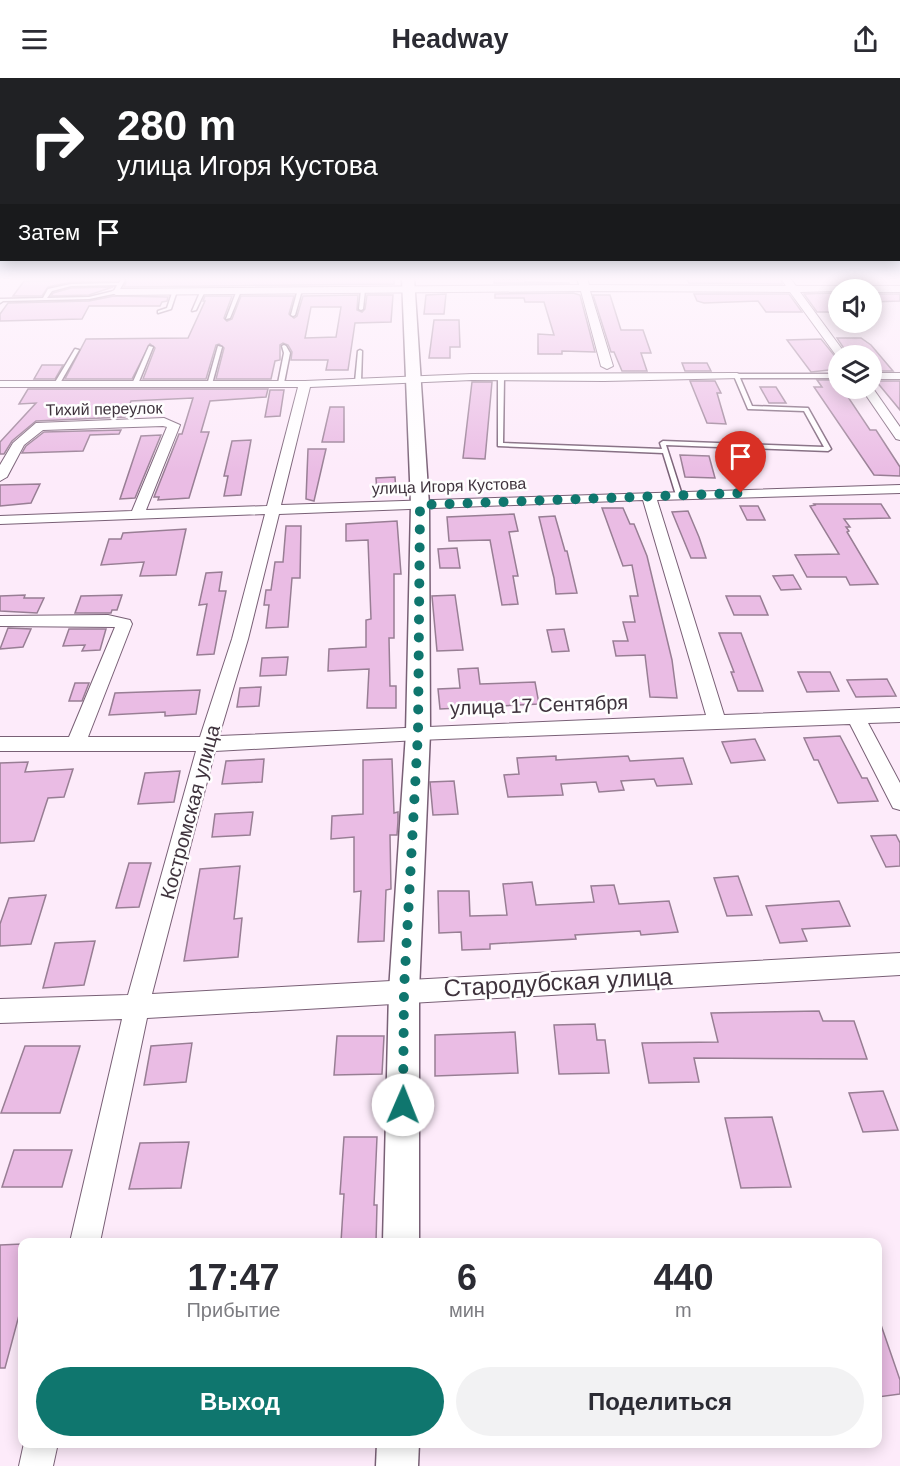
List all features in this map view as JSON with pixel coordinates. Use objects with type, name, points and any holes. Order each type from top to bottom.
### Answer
[{"type":"street","points":[[401,1238],[404,990],[418,733],[420,505],[412,343]]},
{"type":"street","points":[[601,343],[607,366]]},
{"type":"street","points":[[0,384],[305,384],[501,377],[737,376]]},
{"type":"street","points":[[882,376],[900,376]]},
{"type":"street","name":"Костромская улица","points":[[86,1238],[137,1007],[207,744],[240,639],[305,384]]},
{"type":"street","points":[[874,399],[900,436]]},
{"type":"street","name":"Тихий переулок","points":[[0,477],[19,443],[40,426],[164,422],[174,425],[137,515]]},
{"type":"street","name":"улица Игоря Кустова","points":[[0,520],[900,489]]},
{"type":"street","points":[[649,496],[717,721]]},
{"type":"street","points":[[0,621],[108,620],[124,624],[76,743]]},
{"type":"street","name":"улица 17 Сентября","points":[[0,744],[207,744],[418,733],[900,715]]},
{"type":"street","points":[[855,716],[900,802]]},
{"type":"street","name":"Стародубская улица","points":[[0,1011],[137,1007],[404,990],[900,964]]},
{"type":"street","points":[[36,1466],[40,1448]]},
{"type":"street","points":[[398,1448],[398,1466]]},
{"type":"lane","points":[[281,383],[287,352],[284,346]]},
{"type":"lane","points":[[135,384],[151,347]]},
{"type":"lane","points":[[209,384],[220,347]]},
{"type":"lane","points":[[57,384],[77,350]]},
{"type":"lane","points":[[358,382],[360,351]]},
{"type":"lane","points":[[679,495],[663,443],[828,449],[806,409],[750,408],[737,376],[828,376]]},
{"type":"lane","points":[[501,377],[500,446],[665,451]]},
{"type":"building","points":[[84,343],[352,343],[348,370],[326,370],[328,360],[291,360],[292,352],[288,345],[283,343],[280,345],[280,360],[275,361],[271,379],[216,379],[224,348],[219,344],[216,345],[206,379],[143,379],[155,348],[150,344],[132,379],[65,379]]},
{"type":"building","points":[[431,343],[460,343],[460,347],[450,347],[450,358],[429,358]]},
{"type":"building","points":[[538,343],[593,343],[595,352],[562,351],[562,354],[538,354]]},
{"type":"building","points":[[608,343],[647,343],[651,353],[641,353],[647,371],[622,371],[614,352],[611,352]]},
{"type":"building","points":[[789,343],[824,343],[828,348],[828,370],[811,372]]},
{"type":"building","points":[[840,343],[868,343],[871,345],[842,345]]},
{"type":"building","points":[[882,358],[893,371],[882,371]]},
{"type":"building","points":[[682,363],[707,363],[711,371],[685,371]]},
{"type":"building","points":[[42,365],[63,365],[55,379],[34,379]]},
{"type":"building","points":[[817,380],[828,380],[828,399],[849,399],[870,430],[876,430],[900,467],[900,476],[874,475],[814,387],[822,387]]},
{"type":"building","points":[[690,381],[715,381],[721,393],[717,393],[726,424],[707,423]]},
{"type":"building","points":[[882,381],[900,381],[900,410],[882,388]]},
{"type":"building","points":[[472,382],[492,382],[485,459],[463,458]]},
{"type":"building","points":[[760,387],[776,387],[786,403],[769,403]]},
{"type":"building","points":[[28,389],[268,389],[266,397],[210,401],[201,432],[209,432],[189,498],[158,500],[159,497],[154,497],[179,434],[182,434],[193,398],[131,401],[125,417],[36,421],[12,441],[4,454],[0,454],[0,442],[36,403],[19,404]]},
{"type":"building","points":[[270,390],[284,390],[280,416],[265,417]]},
{"type":"building","points":[[330,407],[344,407],[344,442],[322,442]]},
{"type":"building","points":[[121,430],[119,434],[90,435],[83,451],[22,453],[26,446],[44,432]]},
{"type":"building","points":[[161,435],[135,498],[120,499],[141,436]]},
{"type":"building","points":[[251,440],[241,495],[224,496],[228,476],[224,476],[232,441]]},
{"type":"building","points":[[308,449],[326,449],[314,501],[306,499]]},
{"type":"building","points":[[680,455],[709,456],[715,478],[685,477]]},
{"type":"building","points":[[395,477],[396,492],[377,493],[376,478]]},
{"type":"building","points":[[40,484],[31,503],[0,506],[0,485]]},
{"type":"building","points":[[814,504],[881,504],[890,518],[844,519],[850,527],[846,527],[849,531],[847,532],[878,584],[850,585],[846,577],[807,577],[795,555],[839,554],[810,506]]},
{"type":"building","points":[[740,506],[758,506],[765,520],[747,520]]},
{"type":"building","points":[[602,508],[623,508],[630,524],[634,524],[647,556],[672,660],[677,698],[650,697],[645,655],[616,656],[613,641],[628,641],[623,622],[635,622],[630,596],[638,596],[632,565],[623,566]]},
{"type":"building","points":[[688,511],[706,558],[691,558],[672,512]]},
{"type":"building","points":[[514,514],[518,531],[509,532],[518,576],[513,576],[518,604],[502,605],[490,540],[449,541],[447,517]]},
{"type":"building","points":[[555,516],[565,551],[567,551],[577,593],[556,594],[539,517]]},
{"type":"building","points":[[397,521],[401,574],[394,574],[394,638],[389,638],[390,686],[396,686],[396,708],[367,708],[369,669],[328,671],[329,649],[366,647],[366,620],[371,619],[368,540],[346,541],[346,524]]},
{"type":"building","points":[[286,526],[301,526],[300,578],[292,578],[288,627],[266,628],[269,605],[264,605],[266,590],[271,590],[275,562],[283,562]]},
{"type":"building","points":[[186,529],[176,575],[140,576],[144,562],[101,565],[109,539],[121,539],[123,533]]},
{"type":"building","points":[[457,548],[460,568],[440,568],[438,549]]},
{"type":"building","points":[[222,572],[219,591],[226,591],[214,654],[197,655],[207,604],[199,605],[206,573]]},
{"type":"building","points":[[793,575],[801,589],[781,590],[773,576]]},
{"type":"building","points":[[25,595],[24,598],[44,598],[37,613],[0,611],[0,596]]},
{"type":"building","points":[[122,595],[117,610],[112,610],[111,613],[75,613],[81,596]]},
{"type":"building","points":[[455,595],[463,650],[437,651],[432,596]]},
{"type":"building","points":[[726,596],[760,596],[768,615],[734,615]]},
{"type":"building","points":[[8,628],[31,629],[23,647],[0,649]]},
{"type":"building","points":[[69,629],[106,629],[100,650],[82,651],[85,645],[63,646]]},
{"type":"building","points":[[564,629],[569,651],[552,652],[547,630]]},
{"type":"building","points":[[719,633],[741,633],[763,691],[738,691],[731,672],[734,672]]},
{"type":"building","points":[[288,657],[286,675],[260,676],[262,658]]},
{"type":"building","points":[[478,668],[480,684],[535,682],[539,704],[440,709],[438,689],[460,688],[458,669]]},
{"type":"building","points":[[798,672],[830,672],[839,691],[807,692]]},
{"type":"building","points":[[887,679],[896,696],[856,697],[847,680]]},
{"type":"building","points":[[75,683],[89,683],[82,701],[69,701]]},
{"type":"building","points":[[261,687],[259,706],[237,707],[240,688]]},
{"type":"building","points":[[200,690],[196,714],[165,716],[165,712],[109,715],[115,693]]},
{"type":"building","points":[[840,736],[862,778],[867,778],[878,801],[838,803],[818,760],[814,760],[804,738]]},
{"type":"building","points":[[755,739],[765,760],[731,763],[722,742]]},
{"type":"building","points":[[556,756],[556,760],[628,756],[630,761],[683,758],[692,784],[657,786],[654,779],[621,781],[624,790],[599,792],[596,782],[561,784],[563,795],[508,797],[504,775],[519,774],[517,758]]},
{"type":"building","points":[[264,759],[262,782],[222,784],[226,761]]},
{"type":"building","points":[[392,759],[394,813],[398,812],[398,821],[397,835],[390,835],[391,889],[386,890],[384,941],[358,942],[361,891],[354,892],[354,837],[331,839],[332,816],[363,814],[363,760]]},
{"type":"building","points":[[28,762],[25,772],[73,769],[64,797],[48,798],[34,841],[0,843],[0,763]]},
{"type":"building","points":[[180,771],[174,802],[138,804],[145,773]]},
{"type":"building","points":[[454,781],[458,814],[433,815],[430,782]]},
{"type":"building","points":[[253,812],[250,835],[212,837],[215,814]]},
{"type":"building","points":[[896,835],[900,843],[900,866],[886,867],[871,836]]},
{"type":"building","points":[[129,863],[151,863],[139,907],[116,908]]},
{"type":"building","points":[[240,866],[234,919],[242,918],[238,957],[184,961],[200,869]]},
{"type":"building","points":[[738,876],[752,915],[727,916],[714,878]]},
{"type":"building","points":[[532,882],[536,905],[594,902],[591,886],[614,885],[619,904],[669,901],[678,932],[641,935],[640,931],[575,935],[576,939],[490,944],[490,949],[462,950],[461,932],[439,933],[438,891],[469,891],[470,916],[507,915],[503,884]]},
{"type":"building","points":[[46,895],[31,944],[0,946],[0,924],[9,898]]},
{"type":"building","points":[[839,901],[850,926],[802,929],[807,941],[780,943],[766,906]]},
{"type":"building","points":[[95,941],[84,985],[43,988],[55,943]]},
{"type":"building","points":[[819,1011],[823,1021],[854,1021],[867,1059],[694,1058],[699,1082],[649,1083],[642,1043],[718,1042],[711,1013]]},
{"type":"building","points":[[595,1024],[597,1040],[605,1040],[609,1073],[559,1074],[554,1025]]},
{"type":"building","points":[[515,1032],[518,1073],[435,1076],[435,1035]]},
{"type":"building","points":[[337,1036],[384,1036],[382,1074],[334,1075]]},
{"type":"building","points":[[192,1043],[186,1082],[144,1085],[151,1046]]},
{"type":"building","points":[[25,1046],[80,1046],[60,1113],[1,1113]]},
{"type":"building","points":[[883,1091],[898,1130],[863,1132],[849,1093]]},
{"type":"building","points":[[772,1117],[791,1187],[741,1188],[725,1118]]},
{"type":"building","points":[[344,1137],[377,1137],[374,1205],[377,1205],[376,1238],[341,1238],[344,1194],[340,1194]]},
{"type":"building","points":[[189,1142],[181,1188],[129,1189],[140,1143]]},
{"type":"building","points":[[14,1150],[72,1150],[62,1187],[2,1187]]},
{"type":"building","points":[[18,1244],[18,1319],[5,1368],[0,1368],[0,1245]]},
{"type":"building","points":[[882,1328],[900,1380],[900,1394],[882,1396]]},
{"type":"route","points":[[403,1105],[404,990],[418,733],[420,505],[741,493]]}]
